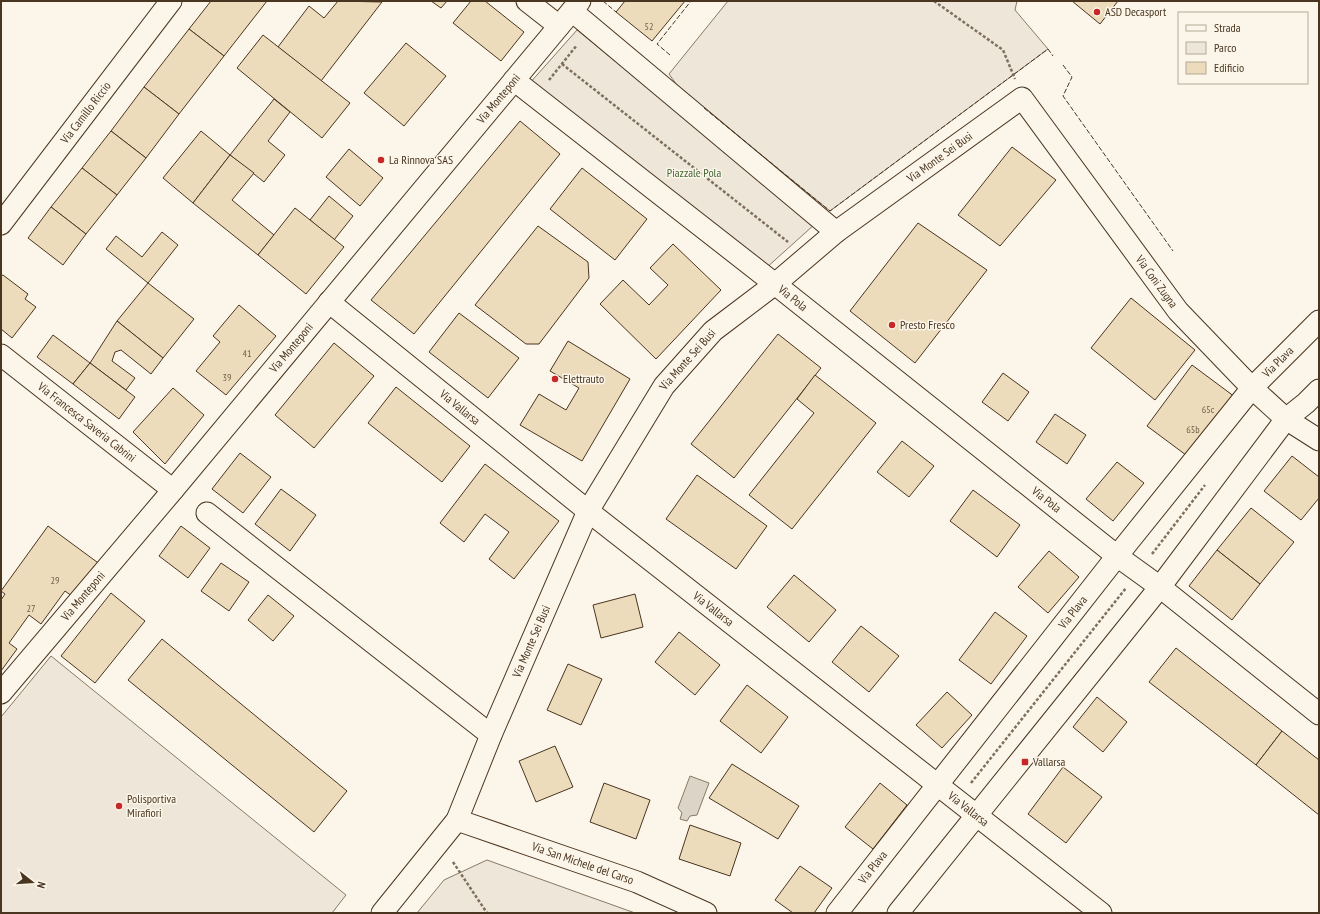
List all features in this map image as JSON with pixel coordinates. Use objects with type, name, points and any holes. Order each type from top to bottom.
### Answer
[{"type":"street","name":"Via Camillo Riccio","points":[[1,224],[171,1]]},
{"type":"street","points":[[526,1],[570,13],[591,27],[836,232]]},
{"type":"street","name":"Via Monteponi","points":[[1,693],[173,490],[570,13]]},
{"type":"street","points":[[514,80],[775,284]]},
{"type":"street","name":"Via Monte Sei Busi","points":[[382,913],[457,820],[491,735],[588,511],[664,386],[713,331],[775,284],[836,232],[1022,98]]},
{"type":"street","name":"Via Coni Zugna","points":[[1022,98],[1178,311],[1252,388],[1286,419],[1319,440]]},
{"type":"street","name":"Via Pola","points":[[775,284],[1117,556],[1160,587],[1319,714]]},
{"type":"street","name":"Via Vallarsa","points":[[329,302],[588,511],[1101,913]]},
{"type":"street","name":"Via Plava","points":[[837,913],[1117,556],[1252,388],[1319,321]]},
{"type":"street","name":"Via Francesca Saveria Cabrini","points":[[1,355],[173,490]]},
{"type":"street","points":[[898,913],[1160,587],[1286,419],[1319,390]]},
{"type":"street","points":[[207,514],[491,735]]},
{"type":"street","name":"Via San Michele del Carso","points":[[457,820],[637,882],[706,913]]},
{"type":"path","points":[[934,1],[1003,50],[1022,98]]},
{"type":"path","points":[[536,96],[591,27]]},
{"type":"path","points":[[562,64],[788,242]]},
{"type":"path","points":[[957,800],[1161,544],[1208,482]]},
{"type":"path","points":[[1140,528],[1161,544],[1179,561]]},
{"type":"path","points":[[439,842],[486,913]]},
{"type":"green space","points":[[728,1],[1017,1],[1015,10],[1048,49],[830,211],[679,88],[669,74]]},
{"type":"green space","name":"Piazzale Pola","points":[[577,30],[815,224],[765,269],[529,84]]},
{"type":"green space","name":"Polisportiva Mirafiori","points":[[51,656],[346,895],[332,913],[1,913],[1,717]]},
{"type":"green space","points":[[487,860],[635,913],[417,913],[444,880]]},
{"type":"shaded area","points":[[690,776],[709,783],[697,815],[690,816],[687,821],[680,819],[682,813],[678,808]]},
{"type":"building","points":[[211,1],[267,1],[224,56],[189,29]]},
{"type":"building","points":[[338,1],[382,2],[321,81],[278,47],[309,6],[324,18]]},
{"type":"building","points":[[431,1],[447,1],[441,8]]},
{"type":"building","points":[[471,1],[485,1],[524,32],[501,61],[453,23]]},
{"type":"building","points":[[625,1],[685,1],[652,41],[616,12]]},
{"type":"building","name":"ASD Decasport","points":[[1072,1],[1118,1],[1100,24]]},
{"type":"building","points":[[189,29],[224,56],[179,114],[144,87]]},
{"type":"building","points":[[263,35],[350,103],[322,138],[237,68]]},
{"type":"building","points":[[406,43],[446,76],[404,126],[364,93]]},
{"type":"building","points":[[144,87],[179,114],[146,158],[111,131]]},
{"type":"building","points":[[274,99],[290,112],[268,141],[285,155],[264,182],[230,155]]},
{"type":"building","points":[[520,121],[560,154],[414,334],[371,300]]},
{"type":"building","points":[[111,131],[146,158],[117,195],[82,168]]},
{"type":"building","points":[[201,131],[230,155],[193,203],[163,178]]},
{"type":"building","points":[[1012,147],[1056,180],[1000,246],[958,215]]},
{"type":"building","points":[[349,149],[383,178],[360,206],[326,177]]},
{"type":"building","points":[[230,155],[254,173],[232,200],[274,235],[258,255],[193,203]]},
{"type":"building","points":[[82,168],[117,195],[86,234],[51,207]]},
{"type":"building","points":[[582,168],[647,219],[615,260],[550,209]]},
{"type":"building","points":[[329,196],[353,216],[334,240],[310,220]]},
{"type":"building","points":[[51,207],[86,234],[63,265],[28,238]]},
{"type":"building","points":[[295,208],[344,247],[306,294],[258,255]]},
{"type":"building","points":[[918,223],[987,270],[915,363],[850,311]]},
{"type":"building","points":[[538,226],[588,262],[589,278],[539,344],[526,344],[475,305]]},
{"type":"building","points":[[162,232],[178,245],[148,283],[106,249],[116,236],[142,257]]},
{"type":"building","points":[[673,244],[721,290],[656,359],[600,304],[623,280],[649,305],[668,285],[650,268]]},
{"type":"building","points":[[3,275],[28,294],[25,299],[36,307],[12,338],[1,329],[1,276]]},
{"type":"building","points":[[148,283],[194,319],[163,358],[117,321]]},
{"type":"building","points":[[1131,298],[1195,350],[1155,400],[1091,348]]},
{"type":"building","points":[[239,305],[276,336],[226,395],[196,371],[220,342],[213,336]]},
{"type":"building","points":[[459,313],[519,358],[488,398],[429,352]]},
{"type":"building","points":[[117,321],[163,358],[151,374],[121,350],[115,352],[112,361],[135,378],[126,390],[90,363]]},
{"type":"building","points":[[778,334],[821,368],[734,478],[691,444]]},
{"type":"building","points":[[53,335],[90,363],[73,384],[37,357]]},
{"type":"building","points":[[568,341],[630,379],[582,461],[520,425],[539,394],[566,410],[579,388],[550,371]]},
{"type":"building","points":[[334,343],[374,376],[314,448],[275,415]]},
{"type":"building","points":[[90,363],[135,397],[119,419],[73,384]]},
{"type":"building","points":[[1192,365],[1235,397],[1190,458],[1147,426]]},
{"type":"building","points":[[1003,373],[1029,392],[1008,421],[982,402]]},
{"type":"building","points":[[815,375],[876,423],[792,529],[749,495],[814,413],[797,399]]},
{"type":"building","points":[[396,387],[470,446],[442,482],[368,423]]},
{"type":"building","points":[[173,388],[204,415],[165,464],[133,432]]},
{"type":"building","points":[[1055,414],[1086,435],[1067,464],[1036,442]]},
{"type":"building","points":[[902,441],[934,466],[909,497],[877,472]]},
{"type":"building","points":[[240,453],[271,477],[243,513],[212,489]]},
{"type":"building","points":[[1292,456],[1319,477],[1319,498],[1301,520],[1264,491]]},
{"type":"building","points":[[1117,462],[1144,483],[1113,521],[1086,499]]},
{"type":"building","points":[[485,464],[559,521],[514,579],[489,559],[509,532],[485,514],[464,542],[440,523]]},
{"type":"building","points":[[697,475],[767,526],[736,569],[666,519]]},
{"type":"building","points":[[281,489],[316,515],[290,551],[255,524]]},
{"type":"building","points":[[973,490],[1020,525],[997,557],[950,521]]},
{"type":"building","points":[[1251,508],[1294,542],[1260,584],[1217,550]]},
{"type":"building","points":[[48,526],[101,565],[76,599],[65,591],[41,624],[29,615],[9,643],[17,649],[1,671],[1,600],[5,594],[1,591]]},
{"type":"building","points":[[181,526],[210,548],[188,578],[159,556]]},
{"type":"building","points":[[1217,550],[1260,584],[1232,620],[1189,586]]},
{"type":"building","points":[[1049,551],[1079,577],[1048,613],[1018,587]]},
{"type":"building","points":[[221,563],[249,582],[229,611],[201,591]]},
{"type":"building","points":[[794,575],[836,610],[809,642],[767,607]]},
{"type":"building","points":[[111,593],[145,621],[95,683],[61,656]]},
{"type":"building","points":[[635,594],[643,627],[601,638],[593,605]]},
{"type":"building","points":[[268,595],[294,616],[273,641],[248,620]]},
{"type":"building","points":[[995,612],[1027,636],[991,684],[959,660]]},
{"type":"building","points":[[861,626],[899,656],[869,692],[832,662]]},
{"type":"building","points":[[679,632],[720,665],[695,695],[655,662]]},
{"type":"building","points":[[162,639],[347,791],[314,832],[128,680]]},
{"type":"building","points":[[1176,648],[1282,731],[1256,765],[1149,682]]},
{"type":"building","points":[[568,664],[602,679],[581,725],[547,710]]},
{"type":"building","points":[[747,685],[788,717],[761,753],[720,721]]},
{"type":"building","points":[[947,692],[972,715],[942,748],[916,725]]},
{"type":"building","points":[[1097,697],[1127,722],[1103,752],[1073,727]]},
{"type":"building","points":[[1282,731],[1319,760],[1319,815],[1256,765]]},
{"type":"building","points":[[555,746],[573,787],[536,802],[519,761]]},
{"type":"building","points":[[732,764],[799,806],[778,839],[709,798]]},
{"type":"building","points":[[1063,767],[1102,797],[1066,843],[1028,814]]},
{"type":"building","points":[[604,783],[650,800],[636,839],[590,822]]},
{"type":"building","points":[[880,783],[907,805],[873,849],[845,827]]},
{"type":"building","points":[[690,825],[741,843],[730,876],[679,859]]},
{"type":"building","points":[[800,866],[832,888],[814,913],[793,913],[775,900]]},
{"type":"fence","points":[[603,1],[616,12]]},
{"type":"fence","points":[[670,55],[657,44],[691,1]]},
{"type":"fence","points":[[704,108],[830,211],[1048,49],[1053,56]]},
{"type":"fence","points":[[1063,65],[1072,77],[1063,96],[1173,251]]},
{"type":"place","name":"ASD Decasport","points":[[1097,12]]},
{"type":"place","name":"La Rinnova SAS","points":[[381,160]]},
{"type":"place","name":"Presto Fresco","points":[[892,325]]},
{"type":"place","name":"Elettrauto","points":[[555,379]]},
{"type":"place","name":"Vallarsa","points":[[1025,762]]},
{"type":"place","name":"Polisportiva Mirafiori","points":[[119,806]]}]
